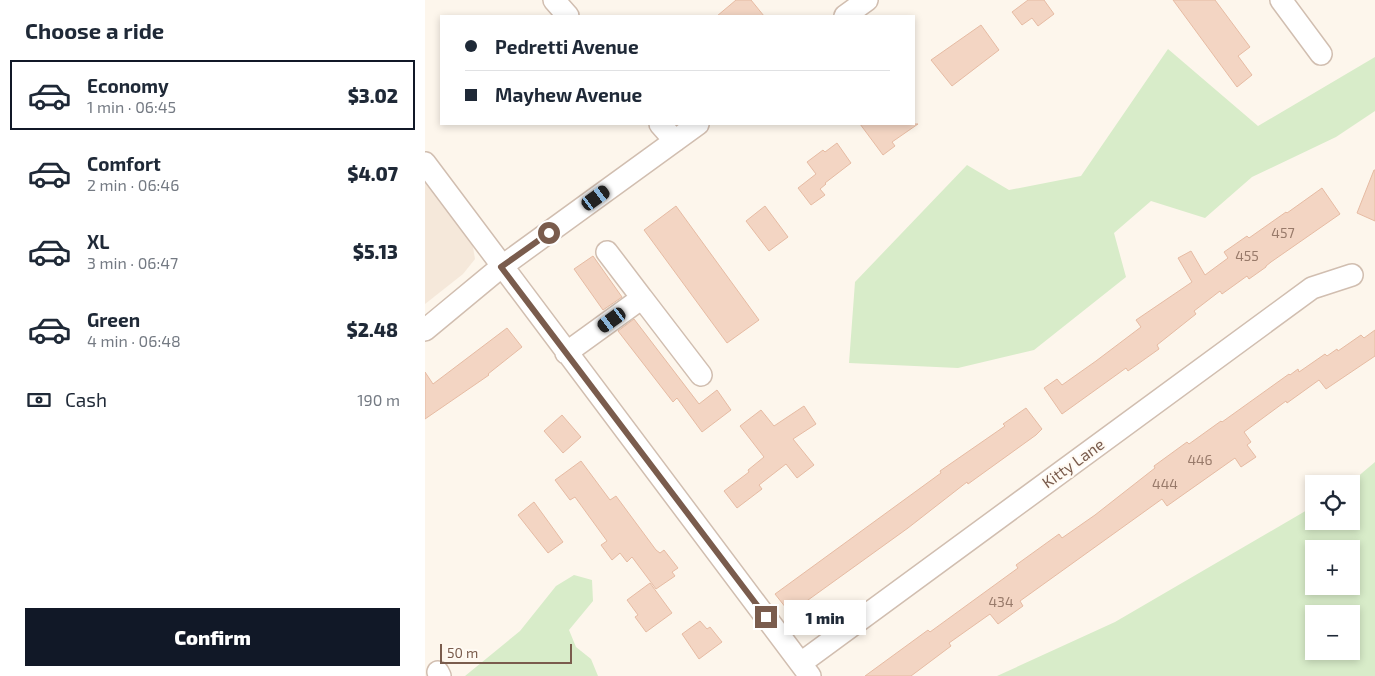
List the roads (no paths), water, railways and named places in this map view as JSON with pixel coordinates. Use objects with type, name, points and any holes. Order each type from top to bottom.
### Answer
[{"type":"street","points":[[554,0],[567,15]]},
{"type":"street","points":[[846,15],[867,0]]},
{"type":"street","points":[[1281,0],[1321,54]]},
{"type":"street","points":[[661,125],[675,141]]},
{"type":"street","points":[[425,330],[501,267],[697,125]]},
{"type":"street","points":[[425,163],[501,267],[805,670]]},
{"type":"street","points":[[607,252],[701,375]]},
{"type":"street","name":"Kitty Lane","points":[[805,670],[1312,288],[1352,275]]},
{"type":"street","points":[[566,353],[642,298]]}]
